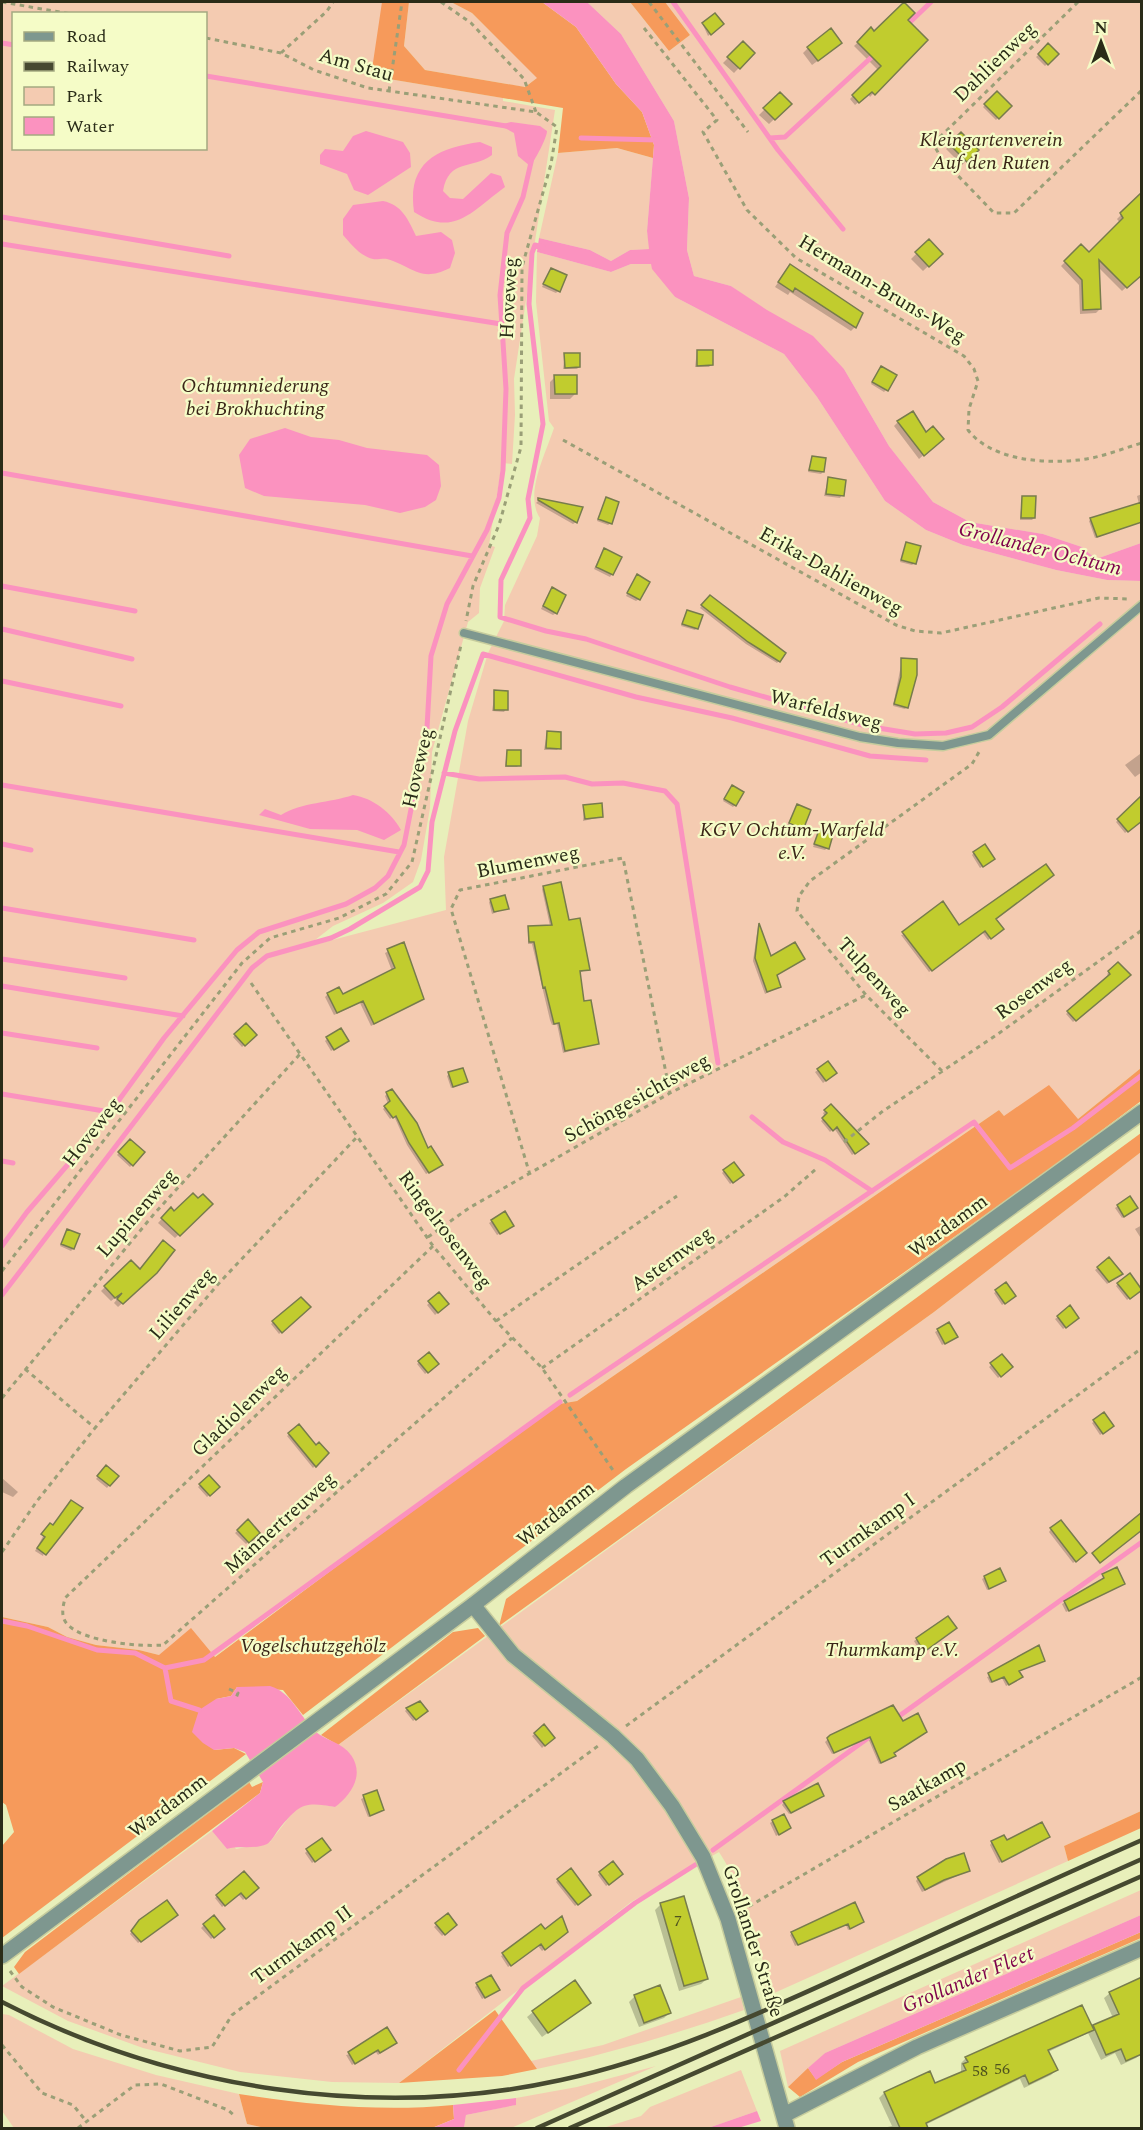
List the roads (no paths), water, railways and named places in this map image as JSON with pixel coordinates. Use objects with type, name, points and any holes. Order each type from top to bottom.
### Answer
[{"type":"street","name":"Wardamm","points":[[5,1963],[252,1769],[473,1605],[626,1486],[1142,1112]]},
{"type":"street","name":"Grollander Straße","points":[[473,1605],[513,1655],[637,1758],[672,1806],[703,1857],[728,1919],[786,2122]]},
{"type":"street","points":[[786,2122],[917,2047],[1142,1948]]},
{"type":"lane","name":"Warfeldsweg","points":[[464,633],[860,737],[898,743],[943,746],[989,735],[1142,605]]},
{"type":"water","name":"Grollander Ochtum","points":[[542,2],[587,2],[621,34],[674,121],[689,198],[687,250],[694,276],[731,286],[813,336],[844,369],[889,446],[933,502],[970,522],[1043,534],[1082,547],[1096,559],[1141,543],[1141,581],[1107,580],[1056,570],[963,545],[926,530],[885,501],[817,397],[784,354],[675,297],[652,269],[651,264],[631,264],[611,272],[537,252],[539,238],[590,250],[611,261],[630,250],[649,249],[647,231],[654,145],[642,112],[616,84],[576,27]]},
{"type":"water","points":[[511,122],[540,126],[547,131],[530,166],[518,156],[514,133],[499,125]]},
{"type":"water","points":[[366,131],[403,142],[410,153],[411,167],[368,195],[354,190],[347,174],[320,164],[320,155],[325,149],[343,151],[353,136]]},
{"type":"water","points":[[480,142],[492,147],[492,155],[456,169],[450,174],[443,191],[450,198],[463,199],[491,173],[501,176],[505,187],[472,212],[452,222],[428,219],[414,212],[415,181],[420,170],[428,161],[450,149]]},
{"type":"water","points":[[383,201],[400,209],[416,236],[441,232],[452,240],[455,253],[450,268],[424,274],[387,259],[368,257],[353,246],[343,235],[343,219],[353,205]]},
{"type":"water","points":[[285,428],[311,437],[339,440],[367,448],[427,455],[439,465],[441,486],[436,500],[425,507],[400,513],[365,505],[264,496],[245,488],[239,455],[250,439]]},
{"type":"water","points":[[353,795],[368,799],[381,807],[393,818],[401,830],[384,840],[357,830],[310,829],[259,815],[265,809],[281,815],[307,805]]},
{"type":"water","points":[[270,1686],[278,1689],[290,1699],[316,1732],[348,1751],[355,1762],[356,1777],[351,1791],[335,1807],[308,1805],[302,1807],[267,1844],[227,1849],[212,1831],[260,1793],[263,1782],[245,1752],[234,1748],[214,1750],[192,1732],[199,1710],[216,1699],[231,1696],[237,1687]]},
{"type":"water","points":[[1141,1915],[1141,1932],[842,2062],[816,2080],[808,2068],[825,2053]]},
{"type":"water","points":[[516,2098],[516,2105],[466,2115],[464,2128],[432,2128],[454,2119],[453,2105]]},
{"type":"water","points":[[757,2111],[761,2121],[738,2128],[708,2128]]},
{"type":"waterway","points":[[673,2],[778,150],[843,229]]},
{"type":"waterway","points":[[907,25],[931,2]]},
{"type":"waterway","points":[[2,43],[12,45]]},
{"type":"waterway","points":[[770,138],[785,137],[875,54]]},
{"type":"waterway","points":[[207,76],[506,126]]},
{"type":"waterway","points":[[581,138],[657,140]]},
{"type":"waterway","points":[[2,1246],[27,1212],[95,1133],[164,1038],[237,950],[259,932],[346,904],[375,888],[388,876],[404,845],[427,728],[431,656],[447,604],[487,530],[499,498],[503,470],[506,389],[500,295],[507,233],[523,197],[532,158]]},
{"type":"waterway","points":[[2,217],[229,256]]},
{"type":"waterway","points":[[2,244],[501,324]]},
{"type":"waterway","points":[[543,247],[535,245],[532,253],[529,304],[543,424],[528,499],[530,518],[501,580],[500,617],[546,631],[586,639],[730,687],[866,726],[915,734],[946,733],[972,727],[1002,707],[1100,624]]},
{"type":"waterway","points":[[2,473],[472,556]]},
{"type":"waterway","points":[[2,586],[135,611]]},
{"type":"waterway","points":[[2,629],[132,659]]},
{"type":"waterway","points":[[2,1295],[252,968],[267,956],[331,938],[350,929],[420,887],[428,871],[432,822],[455,731],[483,654],[636,697],[732,718],[870,756],[926,760]]},
{"type":"waterway","points":[[2,681],[121,706]]},
{"type":"waterway","points":[[444,773],[479,779],[565,777],[592,784],[623,783],[665,791],[677,804],[718,1063]]},
{"type":"waterway","points":[[2,785],[399,852]]},
{"type":"waterway","points":[[2,844],[31,850]]},
{"type":"waterway","points":[[2,908],[194,940]]},
{"type":"waterway","points":[[2,959],[125,978]]},
{"type":"waterway","points":[[2,986],[183,1016]]},
{"type":"waterway","points":[[2,1033],[97,1048]]},
{"type":"waterway","points":[[570,1395],[974,1122],[1010,1168],[1073,1128],[1142,1075]]},
{"type":"waterway","points":[[2,1094],[110,1112]]},
{"type":"waterway","points":[[752,1117],[783,1142],[825,1160],[872,1191]]},
{"type":"waterway","points":[[2,1161],[13,1163]]},
{"type":"waterway","points":[[165,1668],[204,1660],[560,1402]]},
{"type":"waterway","points":[[895,1719],[1142,1542]]},
{"type":"waterway","points":[[2,1621],[27,1626],[97,1650],[135,1653],[165,1668],[171,1701],[199,1710]]},
{"type":"waterway","points":[[713,1850],[875,1733]]},
{"type":"waterway","points":[[459,2070],[523,1988],[635,1903],[695,1865]]},
{"type":"railway","points":[[2,2002],[67,2032],[134,2057],[204,2076],[275,2089],[347,2096],[419,2097],[490,2092],[561,2080],[601,2070],[640,2059],[716,2031],[792,1999],[1142,1840]]},
{"type":"railway","points":[[537,2128],[1142,1859]]},
{"type":"railway","points":[[570,2128],[1142,1876]]},
{"type":"park label","name":"Kleingartenverein Auf den Ruten","points":[[991,152]]},
{"type":"park label","name":"Ochtumniederung bei Brokhuchting","points":[[255,398]]},
{"type":"park label","name":"KGV Ochtum-Warfeld e.V.","points":[[792,842]]},
{"type":"park label","name":"Vogelschutzgehölz","points":[[313,1646]]},
{"type":"park label","name":"Thurmkamp e.V.","points":[[892,1650]]},
{"type":"water label","name":"Grollander Fleet","points":[[968,1980]]}]
